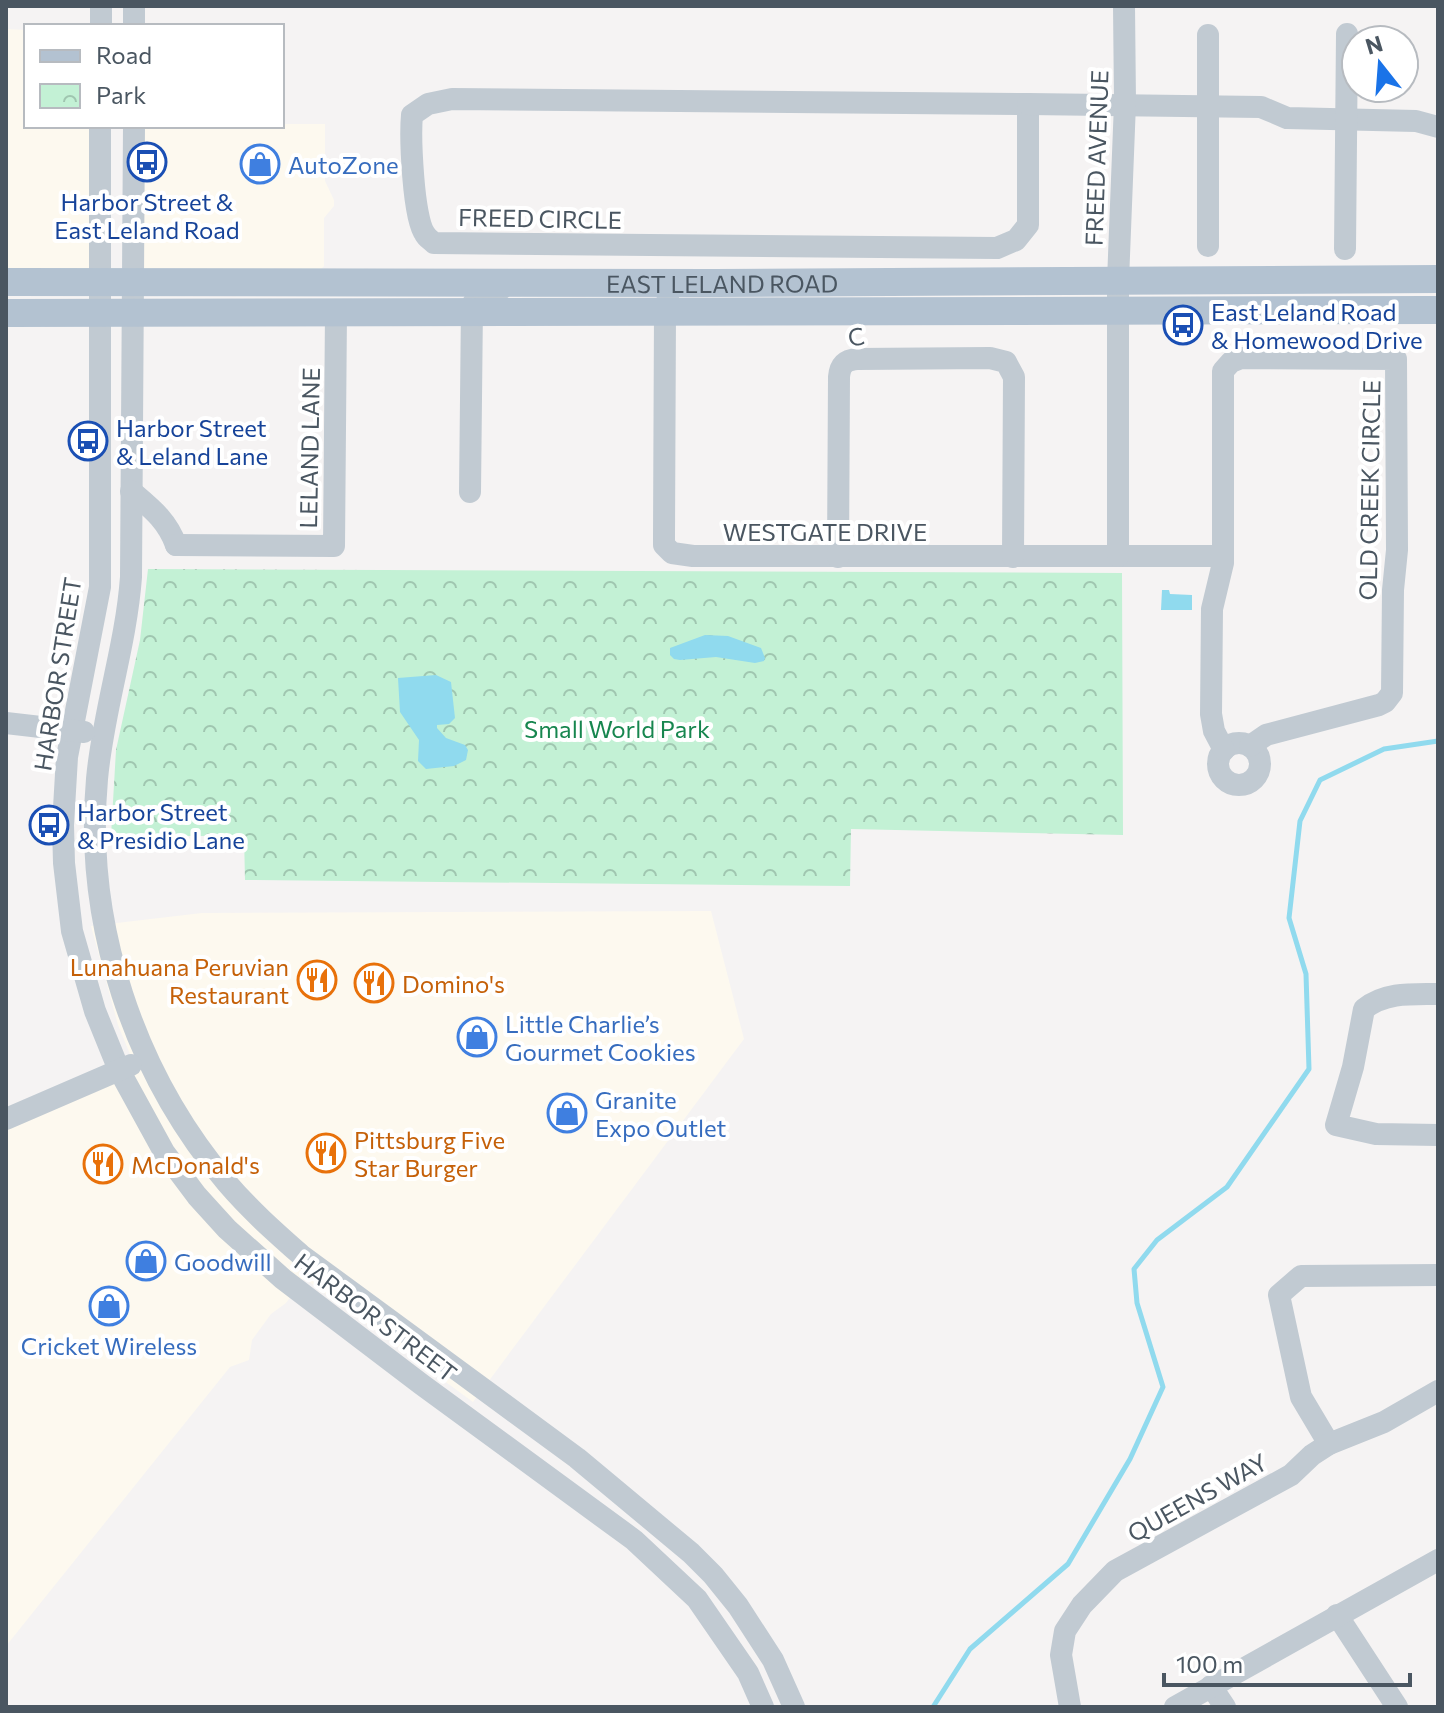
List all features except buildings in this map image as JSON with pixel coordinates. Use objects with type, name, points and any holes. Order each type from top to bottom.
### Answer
[{"type":"main road","name":"EAST LELAND ROAD","points":[[6,282],[715,283],[1438,279]]},
{"type":"main road","name":"EAST LELAND ROAD","points":[[6,313],[1438,310]]},
{"type":"street","name":"FREED AVENUE","points":[[1118,556],[1118,281],[1125,103],[1124,6]]},
{"type":"street","points":[[1208,35],[1208,246]]},
{"type":"street","name":"FREED CIRCLE","points":[[1028,104],[1028,225],[1016,240],[997,248],[434,243],[423,233],[418,209],[410,134],[412,115],[428,104],[452,99],[1208,105],[1261,107],[1287,118],[1416,121],[1438,127]]},
{"type":"street","points":[[1345,249],[1348,104]]},
{"type":"street","name":"HARBOR STREET","points":[[100,128],[100,587],[71,729],[63,825],[69,913],[76,947],[95,1011],[119,1070],[153,1134],[191,1188],[236,1239],[283,1279],[421,1384],[634,1540],[697,1599],[748,1673],[763,1707]]},
{"type":"street","name":"HARBOR STREET","points":[[134,128],[131,528],[127,616],[102,735],[95,808],[99,889],[117,977],[147,1059],[184,1126],[215,1168],[252,1210],[301,1255],[577,1458],[713,1575],[773,1660],[794,1707]]},
{"type":"street","points":[[470,492],[472,312],[475,298],[493,296],[509,282]]},
{"type":"street","points":[[665,312],[670,295],[705,292],[715,283]]},
{"type":"street","name":"LELAND LANE","points":[[176,545],[334,546],[336,312]]},
{"type":"street","name":"WESTGATE DRIVE","points":[[665,312],[664,542],[668,551],[676,555],[1222,556]]},
{"type":"street","name":"C","points":[[838,557],[839,377],[845,362],[863,358],[995,358],[1010,365],[1014,377],[1013,557]]},
{"type":"street","name":"OLD CREEK CIRCLE","points":[[1224,750],[1214,731],[1211,714],[1212,609],[1222,571],[1223,376],[1228,364],[1241,358],[1396,359],[1397,550],[1393,590],[1392,693],[1379,705],[1266,735],[1250,746]]},
{"type":"street","points":[[131,491],[163,519],[176,545]]},
{"type":"street","points":[[131,528],[157,529],[168,535],[176,545]]},
{"type":"street","points":[[6,723],[102,735]]},
{"type":"street","points":[[1236,743],[1250,746],[1259,756],[1259,770],[1252,781],[1239,785],[1227,781],[1218,763],[1224,750],[1236,743]]},
{"type":"street","points":[[1438,994],[1408,994],[1377,999],[1364,1009],[1353,1067],[1336,1125],[1376,1134],[1438,1135]]},
{"type":"street","points":[[6,1119],[147,1059]]},
{"type":"street","points":[[283,1279],[301,1255]]},
{"type":"street","points":[[1329,1444],[1301,1397],[1279,1295],[1301,1276],[1438,1275]]},
{"type":"street","name":"QUEENS WAY","points":[[1070,1707],[1061,1655],[1065,1631],[1082,1605],[1115,1571],[1291,1475],[1329,1444],[1384,1422],[1438,1391]]},
{"type":"street","points":[[1175,1707],[1438,1560]]},
{"type":"street","points":[[1337,1615],[1397,1707]]},
{"type":"street","points":[[1211,1686],[1225,1707]]},
{"type":"shaded area","points":[[6,29],[24,30],[24,128],[92,128],[91,273],[6,274]]},
{"type":"shaded area","points":[[284,124],[325,124],[325,181],[334,206],[324,218],[324,266],[316,275],[141,275],[141,128],[284,128]]},
{"type":"shaded area","points":[[711,911],[744,1039],[473,1402],[304,1278],[252,1340],[249,1360],[230,1367],[6,1646],[6,1114],[132,1059],[118,1025],[91,926],[202,913]]},
{"type":"green space","name":"Small World Park","points":[[148,569],[1122,573],[1123,835],[851,829],[850,886],[245,880],[244,836],[111,836],[116,750],[140,640]]},
{"type":"water","points":[[1162,590],[1169,590],[1170,594],[1192,595],[1192,610],[1161,610]]},
{"type":"water","points":[[705,635],[728,636],[761,648],[764,661],[755,663],[716,657],[680,660],[670,655],[670,648]]},
{"type":"water","points":[[436,675],[451,682],[455,718],[449,724],[437,725],[437,728],[446,738],[465,745],[468,750],[466,760],[454,766],[426,769],[418,761],[419,740],[400,712],[398,678]]},
{"type":"waterway","points":[[933,1707],[970,1649],[1068,1564],[1130,1459],[1163,1387],[1137,1303],[1134,1269],[1157,1240],[1227,1187],[1309,1069],[1306,974],[1289,918],[1300,821],[1320,780],[1384,749],[1438,741]]},
{"type":"place","name":"Harbor Street & East Leland Road","points":[[147,162]]},
{"type":"place","name":"AutoZone","points":[[260,164]]},
{"type":"place","name":"East Leland Road & Homewood Drive","points":[[1183,325]]},
{"type":"place","name":"Harbor Street & Leland Lane","points":[[88,441]]},
{"type":"place","name":"Harbor Street & Presidio Lane","points":[[49,825]]},
{"type":"place","name":"Lunahuana Peruvian Restaurant","points":[[317,980]]},
{"type":"place","name":"Domino's","points":[[374,983]]},
{"type":"place","name":"Little Charlie’s Gourmet Cookies","points":[[477,1037]]},
{"type":"place","name":"Granite Expo Outlet","points":[[567,1113]]},
{"type":"place","name":"Pittsburg Five Star Burger","points":[[326,1153]]},
{"type":"place","name":"McDonald's","points":[[103,1164]]},
{"type":"place","name":"Goodwill","points":[[146,1261]]},
{"type":"place","name":"Cricket Wireless","points":[[109,1306]]}]
